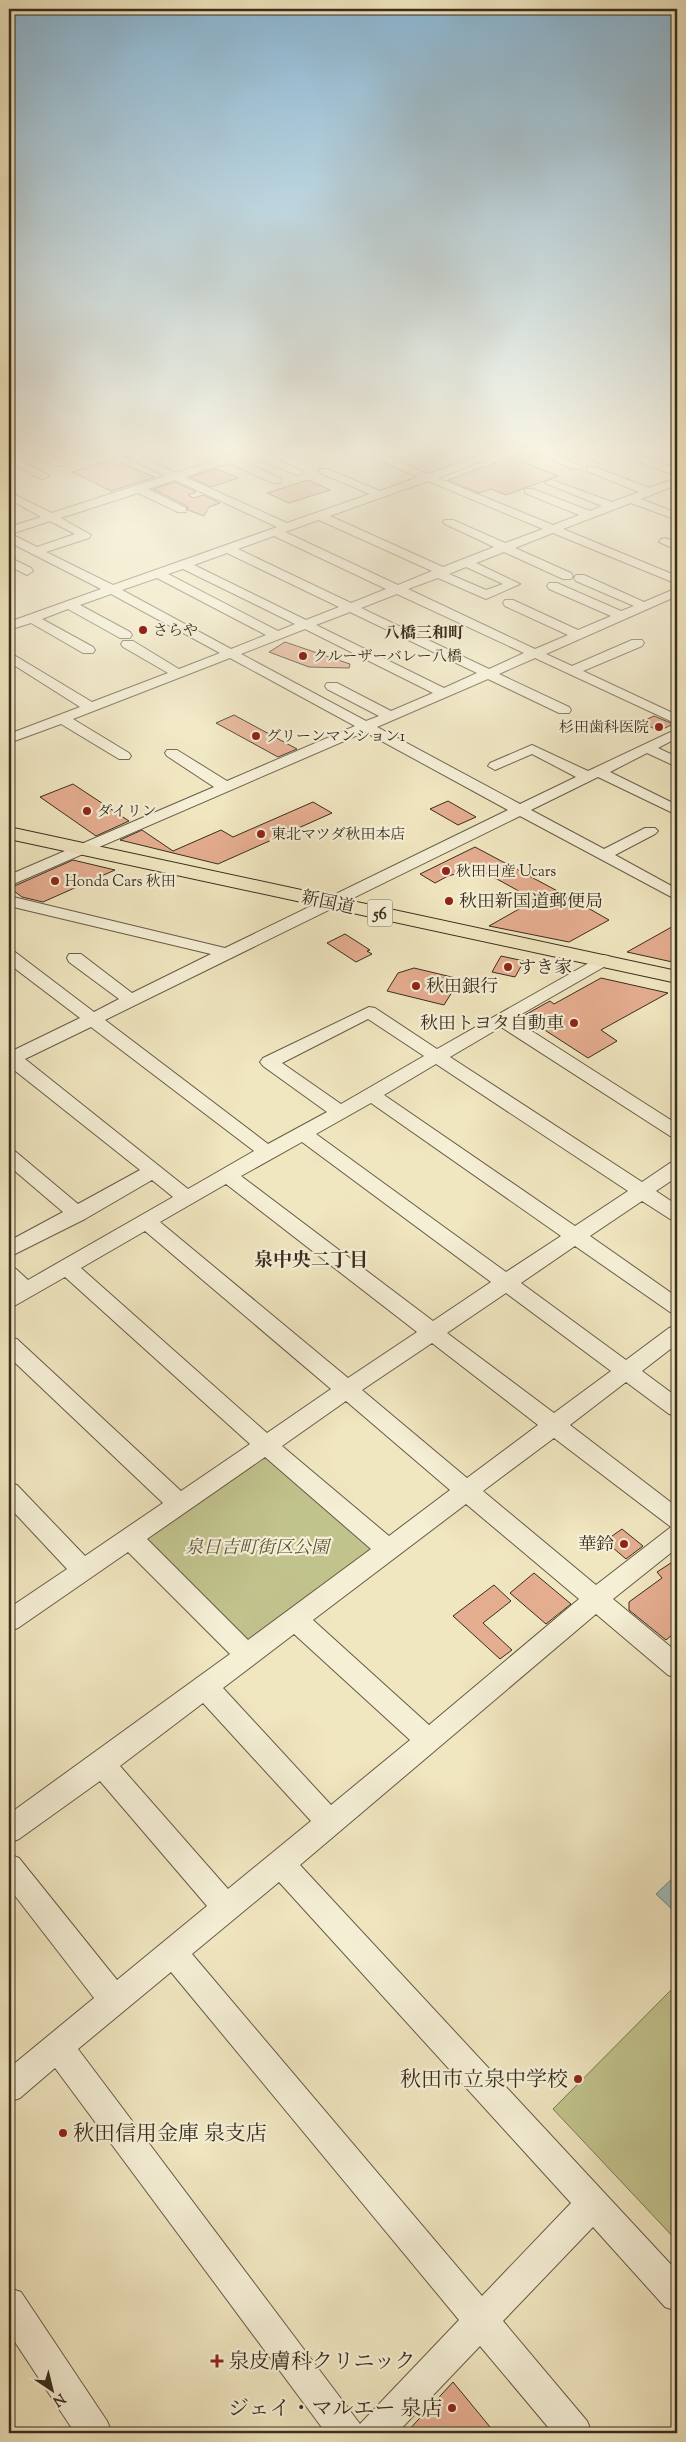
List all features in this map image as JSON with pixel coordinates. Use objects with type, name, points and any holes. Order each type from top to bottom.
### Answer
[{"type":"main road","name":"新国道","points":[[9,833],[677,976]]},
{"type":"street","points":[[13,563],[27,571]]},
{"type":"street","points":[[57,563],[112,590],[677,895]]},
{"type":"street","points":[[9,626],[191,563]]},
{"type":"street","points":[[258,563],[564,710]]},
{"type":"street","points":[[340,563],[677,720]]},
{"type":"street","points":[[9,740],[230,654],[352,608],[397,590],[442,573],[467,563],[514,584],[486,595],[442,573],[421,563]]},
{"type":"street","points":[[540,563],[644,606]]},
{"type":"street","points":[[634,563],[677,580]]},
{"type":"street","points":[[185,565],[444,693]]},
{"type":"street","points":[[159,574],[278,636]]},
{"type":"street","points":[[553,586],[621,616]]},
{"type":"street","points":[[9,881],[677,592]]},
{"type":"street","points":[[509,603],[579,635]]},
{"type":"street","points":[[70,605],[179,674]]},
{"type":"street","points":[[32,618],[88,650]]},
{"type":"street","points":[[572,671],[637,643]]},
{"type":"street","points":[[9,656],[92,708]]},
{"type":"street","points":[[332,686],[390,716]]},
{"type":"street","points":[[63,719],[124,756]]},
{"type":"street","points":[[187,1198],[10,1058],[329,902],[412,864],[677,733]]},
{"type":"street","points":[[647,748],[677,763]]},
{"type":"street","points":[[495,766],[532,749],[677,811]]},
{"type":"street","points":[[172,753],[225,787]]},
{"type":"street","points":[[604,854],[650,831]]},
{"type":"street","points":[[9,902],[227,953]]},
{"type":"street","points":[[9,956],[267,1152]]},
{"type":"street","points":[[75,958],[131,1000]]},
{"type":"street","points":[[9,1274],[17,1295],[267,1152],[303,1134],[603,960]]},
{"type":"street","points":[[339,1112],[269,1062],[369,1012],[677,1214]]},
{"type":"street","points":[[502,1020],[677,1132]]},
{"type":"street","points":[[371,1094],[677,1307]]},
{"type":"street","points":[[303,1134],[508,1282],[677,1408]]},
{"type":"street","points":[[9,1156],[78,1214]]},
{"type":"street","points":[[9,1621],[129,1536],[677,1168]]},
{"type":"street","points":[[9,1250],[154,1171]]},
{"type":"street","points":[[227,1175],[677,1520]]},
{"type":"street","points":[[146,1221],[677,1667]]},
{"type":"street","points":[[67,1267],[266,1445],[388,1549]]},
{"type":"street","points":[[9,1830],[102,1764],[246,1654],[554,1427],[677,1333]]},
{"type":"street","points":[[9,1345],[179,1504]]},
{"type":"street","points":[[9,1492],[82,1569]]},
{"type":"street","points":[[9,2087],[429,1741],[597,1598],[677,1534]]},
{"type":"street","points":[[129,1536],[246,1654]]},
{"type":"street","points":[[295,1618],[429,1741]]},
{"type":"street","points":[[205,1687],[330,1823]]},
{"type":"street","points":[[102,1764],[226,1908]]},
{"type":"street","points":[[281,1864],[677,2294]]},
{"type":"street","points":[[9,1867],[114,2000]]},
{"type":"street","points":[[173,1953],[575,2433]]},
{"type":"street","points":[[58,2048],[347,2433]]},
{"type":"street","points":[[374,2433],[593,2203]]},
{"type":"street","points":[[9,2304],[95,2433]]},
{"type":"green space","name":"泉日吉町街区公園","points":[[265,1456],[374,1545],[373,1552],[252,1641],[241,1640],[146,1545],[147,1535]]},
{"type":"green space","points":[[677,1984],[677,2241],[553,2109]]},
{"type":"water","points":[[677,1874],[677,1914],[656,1894]]},
{"type":"building","name":"クルーザーバレー八橋","points":[[285,642],[350,664],[349,668],[309,667],[269,652]]},
{"type":"building","name":"グリーンマンション1","points":[[234,715],[297,749],[278,757],[216,723]]},
{"type":"building","name":"杉田歯科医院","points":[[654,716],[673,724],[659,731],[641,722]]},
{"type":"building","name":"ダイリン","points":[[73,784],[129,821],[96,836],[40,797]]},
{"type":"building","points":[[448,801],[476,817],[458,825],[430,809]]},
{"type":"building","name":"東北マツダ秋田本店","points":[[313,802],[332,813],[218,864],[120,840],[142,830],[173,851],[221,830],[233,837]]},
{"type":"building","points":[[475,847],[565,895],[572,909],[581,904],[609,920],[569,942],[489,926],[535,900],[477,868],[448,876],[435,883],[420,874]]},
{"type":"building","name":"Honda Cars 秋田","points":[[73,860],[115,870],[43,902],[22,897],[10,888]]},
{"type":"building","points":[[677,924],[677,963],[627,952]]},
{"type":"building","points":[[345,934],[370,950],[367,951],[372,954],[356,962],[327,943]]},
{"type":"building","name":"すき家","points":[[501,956],[524,961],[515,977],[492,972]]},
{"type":"building","name":"秋田銀行","points":[[414,968],[460,979],[444,1005],[387,991],[398,973]]},
{"type":"building","name":"秋田トヨタ自動車","points":[[601,978],[668,993],[601,1030],[617,1041],[588,1058],[523,1016],[550,1001],[554,1004]]},
{"type":"building","name":"華鈴","points":[[622,1529],[643,1546],[626,1559],[605,1541]]},
{"type":"building","points":[[677,1559],[677,1631],[666,1640],[629,1610],[629,1602],[662,1578],[657,1572]]},
{"type":"building","points":[[534,1573],[571,1604],[546,1624],[510,1593]]},
{"type":"building","points":[[494,1585],[511,1601],[483,1623],[512,1650],[500,1659],[453,1616]]},
{"type":"building","name":"ジェイ・マルエー 泉店","points":[[453,2382],[495,2433],[406,2433]]},
{"type":"place","name":"さらや","points":[[143,630]]},
{"type":"place","name":"クルーザーバレー八橋","points":[[303,656]]},
{"type":"place","name":"杉田歯科医院","points":[[659,727]]},
{"type":"place","name":"グリーンマンション1","points":[[256,736]]},
{"type":"place","name":"ダイリン","points":[[87,811]]},
{"type":"place","name":"東北マツダ秋田本店","points":[[261,834]]},
{"type":"place","name":"秋田日産 Ucars","points":[[446,871]]},
{"type":"place","name":"Honda Cars 秋田","points":[[55,881]]},
{"type":"place","name":"秋田新国道郵便局","points":[[449,901]]},
{"type":"place","name":"すき家","points":[[508,967]]},
{"type":"place","name":"秋田銀行","points":[[416,986]]},
{"type":"place","name":"秋田トヨタ自動車","points":[[574,1023]]},
{"type":"place","name":"華鈴","points":[[624,1544]]},
{"type":"place","name":"秋田市立泉中学校","points":[[578,2079]]},
{"type":"place","name":"秋田信用金庫 泉支店","points":[[63,2133]]},
{"type":"place","name":"泉皮膚科クリニック","points":[[217,2361]]},
{"type":"place","name":"ジェイ・マルエー 泉店","points":[[452,2408]]},
{"type":"district","name":"八橋三和町","points":[[424,632]]},
{"type":"district","name":"泉中央二丁目","points":[[311,1259]]}]
